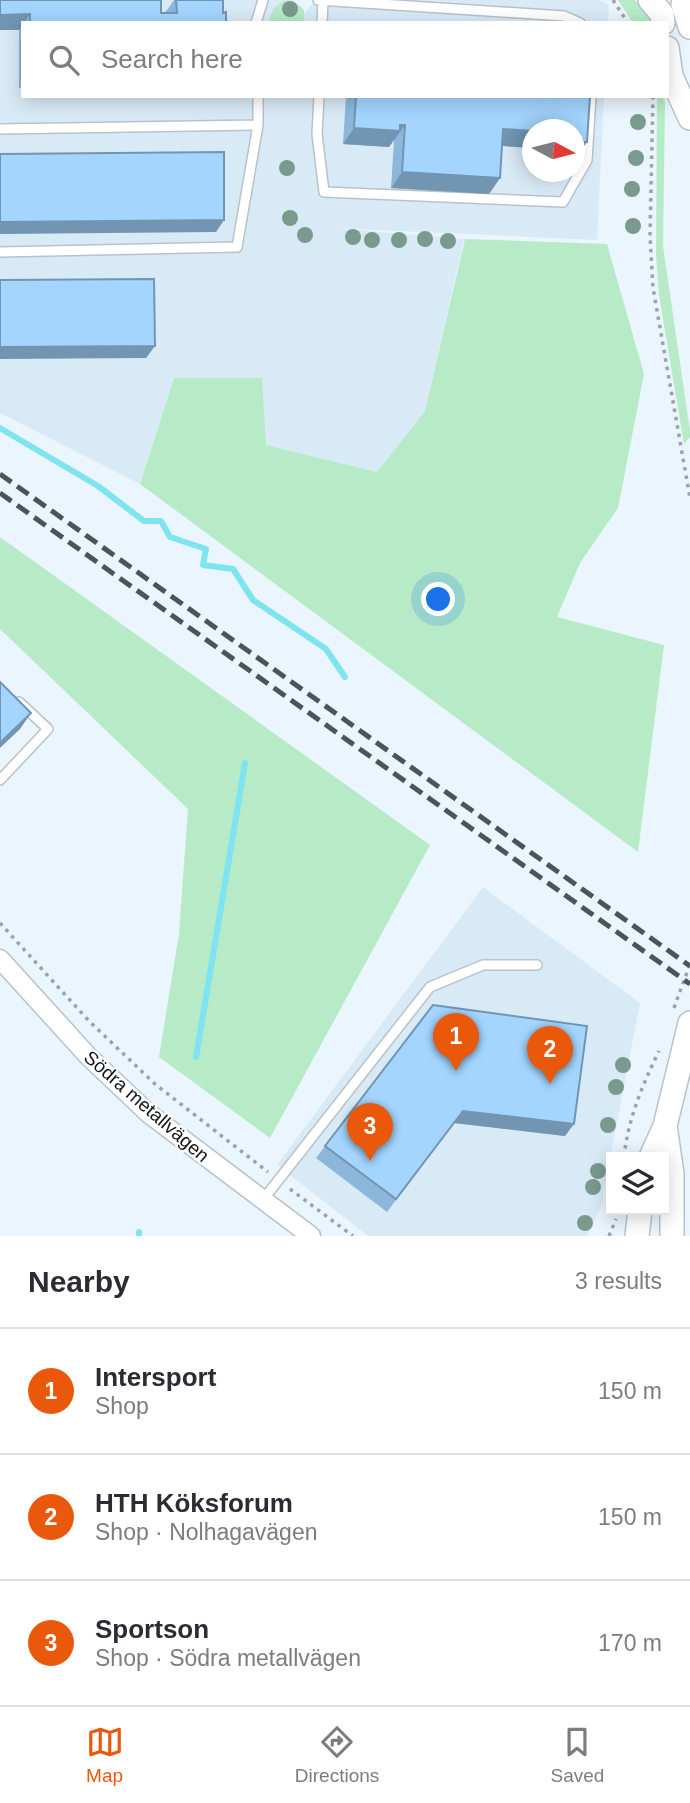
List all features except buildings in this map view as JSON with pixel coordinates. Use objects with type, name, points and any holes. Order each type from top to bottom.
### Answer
[{"type":"street","points":[[650,0],[662,14],[663,21]]},
{"type":"street","points":[[684,4],[690,27]]},
{"type":"street","points":[[669,62],[671,76],[690,118]]},
{"type":"street","name":"Södra metallvägen","points":[[0,959],[88,1056],[148,1112],[311,1236]]},
{"type":"street","points":[[653,1152],[665,1126],[680,1022]]},
{"type":"street","points":[[665,1126],[672,1174],[672,1236]]},
{"type":"street","points":[[637,1236],[639,1215]]},
{"type":"lane","points":[[257,21],[263,0]]},
{"type":"lane","points":[[322,21],[321,1],[565,16],[576,21]]},
{"type":"lane","points":[[0,252],[237,247],[258,125],[258,98]]},
{"type":"lane","points":[[319,98],[317,134],[324,192],[563,202],[587,160],[591,98]]},
{"type":"lane","points":[[0,129],[258,125]]},
{"type":"lane","points":[[0,780],[48,729],[10,693]]},
{"type":"lane","points":[[262,1201],[430,987],[483,965],[537,965]]},
{"type":"path","points":[[613,0],[627,21]]},
{"type":"path","points":[[653,98],[650,236],[653,288],[690,498]]},
{"type":"path","points":[[0,923],[89,1021],[155,1084],[353,1236]]},
{"type":"path","points":[[680,1022],[690,964]]},
{"type":"path","points":[[625,1152],[641,1087],[662,1045]]},
{"type":"path","points":[[609,1236],[617,1215]]},
{"type":"shaded area","points":[[0,0],[293,0],[305,13],[315,0],[599,0],[609,5],[608,21],[21,21],[21,98],[604,98],[597,240],[332,228],[464,239],[425,411],[377,472],[266,445],[174,378],[140,484],[0,413]]},
{"type":"shaded area","points":[[483,887],[640,1003],[611,1152],[606,1152],[606,1180],[601,1206],[587,1236],[368,1236],[277,1165]]},
{"type":"green space","points":[[284,0],[299,5],[304,10],[304,21],[269,21],[273,9]]},
{"type":"green space","points":[[618,0],[635,0],[651,21],[632,21]]},
{"type":"green space","points":[[657,98],[664,98],[663,246],[690,431],[690,437],[684,444],[659,295],[656,255]]},
{"type":"green space","points":[[465,239],[607,244],[644,374],[618,508],[580,563],[557,617],[664,645],[638,852],[140,484],[174,378],[262,378],[266,445],[377,472],[425,411]]},
{"type":"green space","points":[[0,537],[430,845],[270,1138],[159,1057],[179,934],[188,809],[0,629]]},
{"type":"waterway","points":[[0,428],[98,486],[144,521],[161,521],[170,537],[206,549],[203,565],[233,569],[253,600],[326,649],[345,677]]},
{"type":"waterway","points":[[196,1057],[245,763]]},
{"type":"railway","points":[[0,474],[690,966]]},
{"type":"railway","points":[[0,493],[690,984]]},
{"type":"place","name":"Intersport","points":[[456,1071]]},
{"type":"place","name":"HTH Köksforum","points":[[550,1084]]},
{"type":"place","name":"Sportson","points":[[370,1161]]}]
